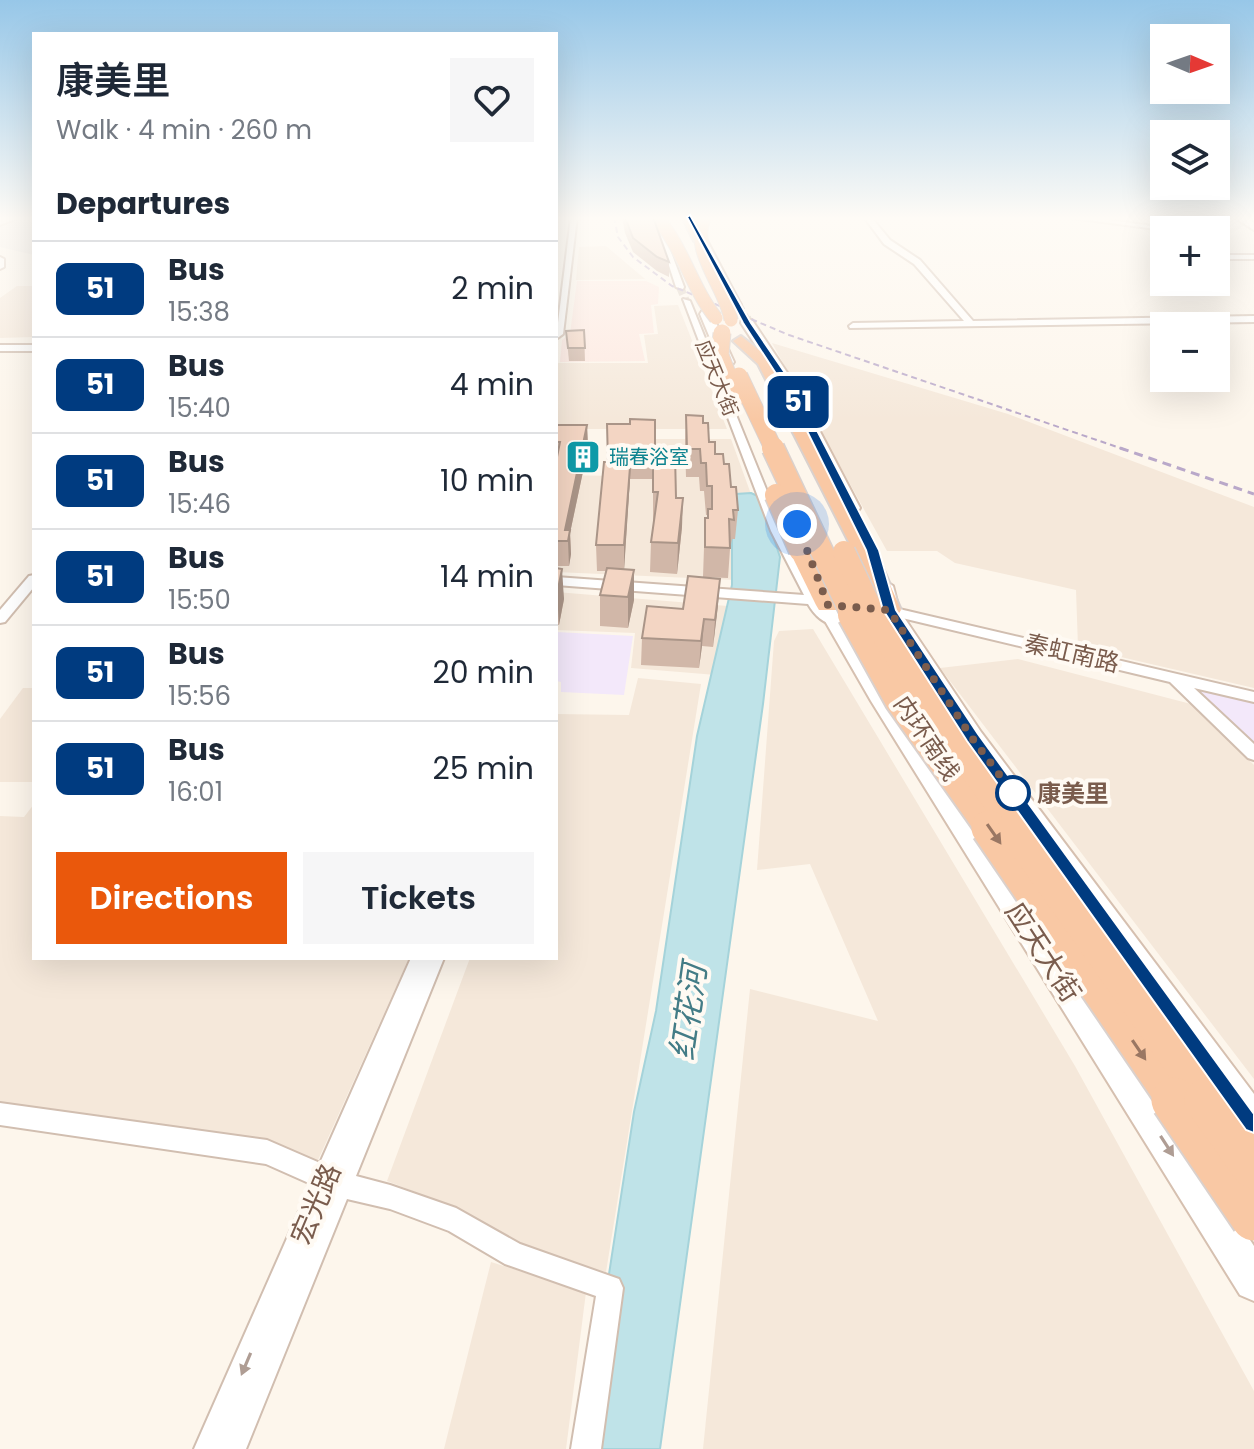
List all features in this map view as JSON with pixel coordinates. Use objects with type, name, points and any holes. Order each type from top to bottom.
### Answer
[{"type":"highway","points":[[693,285],[700,301],[728,322],[765,361],[864,550],[889,610]]},
{"type":"highway","name":"内环南线","points":[[708,285],[876,618],[938,718],[1254,1166]]},
{"type":"highway","name":"内环南线","points":[[713,285],[728,322],[739,376],[853,617],[899,700],[1020,871],[1254,1218]]},
{"type":"highway","points":[[721,285],[732,307],[720,355],[820,606]]},
{"type":"main road","name":"应天大街","points":[[728,322],[808,549],[820,606],[1254,1281]]},
{"type":"main road","points":[[728,322],[789,386],[872,550],[889,610],[972,738],[1254,1122]]},
{"type":"street","points":[[558,335],[565,285]]},
{"type":"street","points":[[937,285],[971,324]]},
{"type":"street","name":"应天大街","points":[[686,301],[777,531],[820,606]]},
{"type":"street","points":[[853,326],[1254,319]]},
{"type":"street","points":[[0,348],[32,348]]},
{"type":"street","points":[[0,619],[32,581]]},
{"type":"street","points":[[558,581],[727,594],[820,606]]},
{"type":"street","points":[[0,598],[18,598]]},
{"type":"street","name":"秦虹南路","points":[[820,606],[889,610],[1254,697]]},
{"type":"street","points":[[1175,678],[1254,754]]},
{"type":"street","name":"宏光路","points":[[231,1449],[420,960]]},
{"type":"street","name":"宏光路","points":[[209,1449],[433,960]]},
{"type":"street","points":[[0,1114],[267,1152],[334,1182],[390,1197],[456,1221],[514,1255],[610,1288],[586,1449]]},
{"type":"shaded area","points":[[577,285],[659,287],[658,304],[651,305],[654,333],[639,334],[645,361],[560,362],[562,340],[570,334]]},
{"type":"shaded area","points":[[17,286],[32,286],[32,337],[0,338],[0,298]]},
{"type":"shaded area","points":[[678,305],[727,429],[558,429],[558,363],[648,363],[644,335],[658,334],[654,306]]},
{"type":"shaded area","points":[[772,343],[1008,414],[1254,507],[1254,688],[1078,647],[1076,590],[955,563],[937,551],[887,551]]},
{"type":"shaded area","points":[[622,439],[731,439],[752,497],[735,580],[558,572],[558,475],[619,476]]},
{"type":"shaded area","points":[[558,592],[728,606],[716,675],[631,668],[635,633],[558,630]]},
{"type":"shaded area","points":[[813,629],[1075,1066],[1254,1391],[1254,1449],[703,1449],[750,989],[878,1021],[810,864],[757,870],[774,641],[779,631]]},
{"type":"shaded area","points":[[558,632],[633,636],[624,695],[561,692],[561,682],[558,681]]},
{"type":"shaded area","points":[[1018,659],[1191,704],[1254,765],[1254,1079],[940,668]]},
{"type":"shaded area","points":[[638,678],[701,684],[606,1272],[534,1255],[464,1211],[387,1181],[469,960],[558,960],[558,714],[629,715]]},
{"type":"shaded area","points":[[1175,678],[1254,697],[1254,754]]},
{"type":"shaded area","points":[[23,688],[32,688],[32,782],[0,782],[0,719]]},
{"type":"shaded area","points":[[32,807],[32,960],[408,960],[314,1169],[0,1119],[0,816],[24,817]]},
{"type":"shaded area","points":[[491,1262],[586,1292],[566,1449],[444,1449]]},
{"type":"water","name":"红花河","points":[[751,493],[760,497],[780,557],[763,704],[660,1449],[582,1449],[634,1112],[656,1011],[697,736],[732,585],[736,494]]},
{"type":"building","points":[[584,330],[585,348],[568,348],[566,331]]},
{"type":"building","points":[[686,415],[703,416],[703,423],[708,423],[709,442],[715,442],[715,454],[723,454],[724,464],[729,464],[731,487],[736,487],[738,510],[733,510],[734,520],[729,519],[730,548],[705,547],[705,518],[708,518],[708,509],[712,509],[712,486],[707,486],[706,463],[701,463],[700,449],[687,449]]},
{"type":"building","points":[[630,419],[655,420],[655,455],[631,454],[624,545],[596,545],[604,462],[608,462],[607,424],[630,424]]},
{"type":"building","points":[[558,425],[587,425],[565,530],[570,530],[568,541],[558,541]]},
{"type":"building","points":[[653,454],[675,454],[676,498],[683,498],[678,543],[651,542],[658,492],[653,492]]},
{"type":"building","points":[[558,568],[562,569],[558,589]]},
{"type":"building","points":[[607,568],[634,570],[628,597],[600,595]]},
{"type":"building","points":[[688,576],[720,579],[715,620],[704,619],[701,641],[642,638],[647,606],[683,609]]},
{"type":"tunnel","points":[[680,287],[686,301]]},
{"type":"tunnel","points":[[737,303],[745,318]]},
{"type":"tunnel","points":[[745,318],[747,323]]},
{"type":"railway","points":[[670,285],[789,335],[1126,450]]},
{"type":"railway","points":[[1120,448],[1254,494]]},
{"type":"bus line","name":"51","points":[[727,285],[747,323],[789,386],[872,550],[889,610],[972,738],[1254,1122]]},
{"type":"place","name":"瑞春浴室","points":[[583,457]]},
{"type":"place","name":"康美里","points":[[1013,793]]},
{"type":"route","points":[[797,524],[828,605],[889,610],[972,738],[1013,793]]}]
